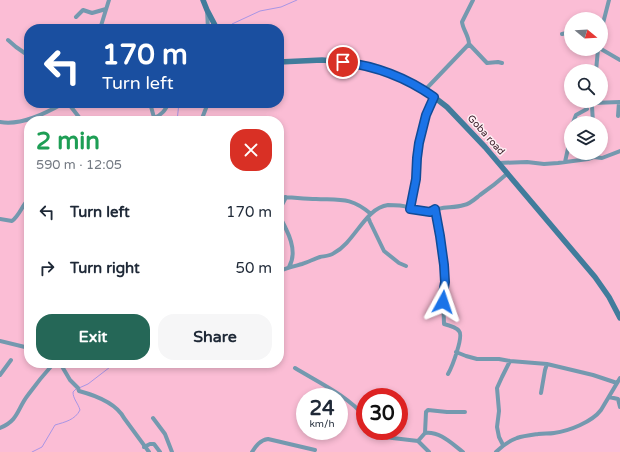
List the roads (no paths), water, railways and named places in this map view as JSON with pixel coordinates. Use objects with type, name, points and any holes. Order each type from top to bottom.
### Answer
[{"type":"main road","points":[[203,0],[214,24]]},
{"type":"main road","name":"Goba road","points":[[284,62],[322,60],[354,63],[386,72],[403,79],[434,97],[457,117],[508,173],[595,277],[620,318]]},
{"type":"street","points":[[102,24],[109,0]]},
{"type":"street","points":[[473,0],[462,22],[469,44],[487,63],[502,63]]},
{"type":"street","points":[[606,12],[609,0]]},
{"type":"street","points":[[76,17],[83,10],[95,13],[106,9]]},
{"type":"street","points":[[207,10],[208,24]]},
{"type":"street","points":[[8,40],[24,54]]},
{"type":"street","points":[[424,90],[469,44]]},
{"type":"street","points":[[608,54],[620,60]]},
{"type":"street","points":[[410,209],[416,179],[419,143],[426,115],[434,97]]},
{"type":"street","points":[[608,102],[620,102],[618,116]]},
{"type":"street","points":[[37,116],[54,108]]},
{"type":"street","points":[[72,108],[78,116]]},
{"type":"street","points":[[158,116],[166,108]]},
{"type":"street","points":[[576,116],[587,109]]},
{"type":"street","points":[[0,122],[24,120]]},
{"type":"street","points":[[608,156],[620,150]]},
{"type":"street","points":[[499,163],[527,162],[544,164],[573,160]]},
{"type":"street","points":[[284,269],[335,253],[351,238],[370,215],[382,207],[389,205],[406,206],[410,209],[430,212],[435,209],[464,205],[492,187],[508,173]]},
{"type":"street","points":[[284,202],[286,197],[338,199],[360,205],[370,215],[370,222],[384,251],[398,263],[406,266]]},
{"type":"street","points":[[0,219],[12,221],[15,219],[24,202]]},
{"type":"street","points":[[435,209],[444,265],[444,324],[459,330],[460,333],[460,339],[448,374]]},
{"type":"street","points":[[284,224],[292,243],[292,263],[289,267]]},
{"type":"street","points":[[0,341],[24,347]]},
{"type":"street","points":[[456,352],[477,359],[499,359],[510,362],[547,364],[616,383]]},
{"type":"street","points":[[0,375],[11,360]]},
{"type":"street","points":[[503,445],[499,437],[497,427],[497,388],[510,362]]},
{"type":"street","points":[[541,393],[544,370],[547,364]]},
{"type":"street","points":[[0,428],[14,419],[28,394],[50,368]]},
{"type":"street","points":[[64,368],[70,380],[79,391],[100,398],[121,413],[149,452]]},
{"type":"street","points":[[295,368],[334,390],[356,406]]},
{"type":"street","points":[[496,452],[503,445],[517,438],[570,429],[590,419],[599,413],[620,378]]},
{"type":"street","points":[[609,397],[618,400],[620,407]]},
{"type":"street","points":[[418,441],[425,433],[426,412],[428,410],[465,412]]},
{"type":"street","points":[[153,418],[165,434],[172,452]]},
{"type":"street","points":[[425,433],[429,432],[439,435],[463,452]]},
{"type":"street","points":[[252,452],[257,445],[268,439],[315,450]]},
{"type":"street","points":[[408,440],[418,441],[429,452]]},
{"type":"street","points":[[144,447],[154,444],[160,452]]},
{"type":"waterway","points":[[232,24],[260,11],[281,7],[297,0]]},
{"type":"waterway","points":[[178,108],[178,116]]},
{"type":"waterway","points":[[79,388],[88,384],[109,368]]},
{"type":"waterway","points":[[32,452],[42,447],[55,425],[69,420],[78,413],[80,410],[73,392],[76,389]]}]
